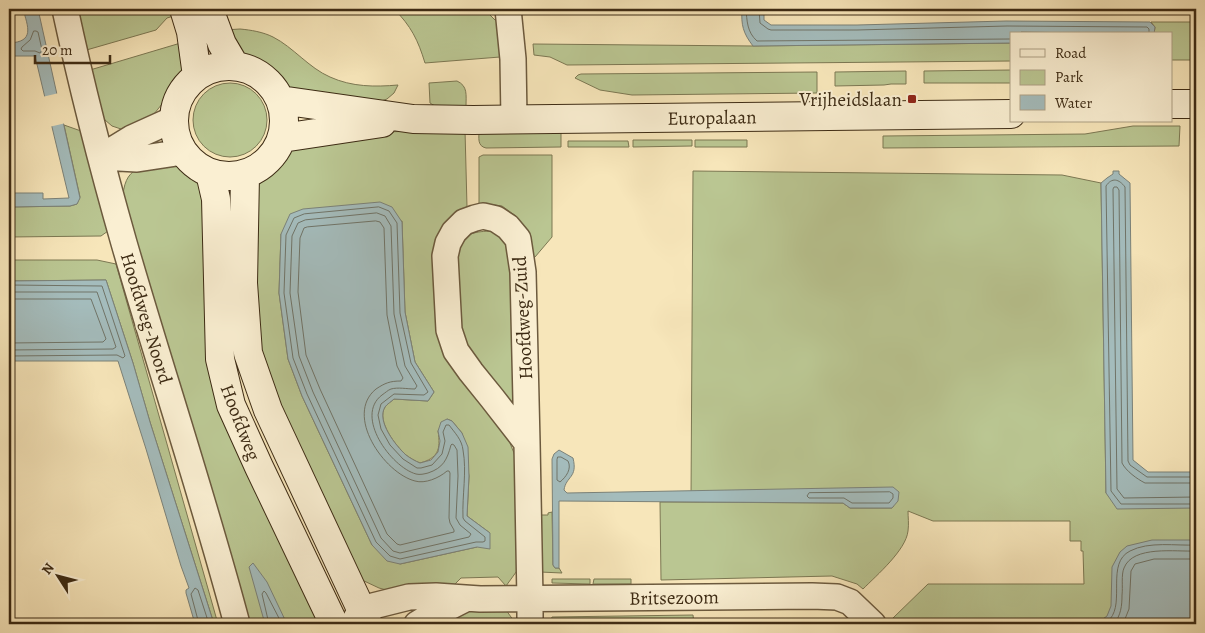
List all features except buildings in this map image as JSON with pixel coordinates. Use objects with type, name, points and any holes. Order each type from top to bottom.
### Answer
[{"type":"main road","points":[[184,9],[191,32],[198,76]]},
{"type":"main road","points":[[209,9],[222,44],[235,66]]},
{"type":"main road","points":[[235,66],[254,72],[276,91],[285,119],[282,138],[268,161],[245,174],[227,177],[202,170],[183,152],[176,136],[174,119],[177,102],[185,88],[198,76],[215,68],[235,66]]},
{"type":"main road","name":"Europalaan","points":[[280,100],[413,119],[1010,114]]},
{"type":"main road","points":[[1172,104],[1196,104]]},
{"type":"main road","name":"Europalaan","points":[[282,138],[413,119]]},
{"type":"main road","name":"Hoofdweg","points":[[210,173],[216,199],[220,359],[230,404],[258,467],[334,624]]},
{"type":"main road","name":"Hoofdweg","points":[[245,174],[243,284],[248,353],[268,410],[360,619]]},
{"type":"street","name":"Hoofdweg-Noord","points":[[65,9],[78,68],[124,244],[216,545],[237,624]]},
{"type":"street","points":[[508,9],[513,59],[514,119]]},
{"type":"street","points":[[101,157],[132,138],[174,119]]},
{"type":"street","points":[[101,157],[137,159],[183,152]]},
{"type":"street","name":"Hoofdweg-Zuid","points":[[527,443],[456,351],[449,330],[445,256],[448,242],[454,232],[464,222],[483,216],[496,219],[508,227],[518,239],[523,272],[527,443],[530,624]]},
{"type":"street","name":"Britsezoom","points":[[360,619],[409,597],[530,599],[812,596],[837,597],[850,602],[873,624]]},
{"type":"street","name":"Britsezoom","points":[[417,624],[466,598]]},
{"type":"green space","points":[[75,9],[174,9],[177,15],[167,18],[156,30],[83,51]]},
{"type":"green space","points":[[394,9],[489,9],[490,15],[497,22],[500,57],[425,63],[413,34]]},
{"type":"green space","points":[[1151,22],[1196,22],[1196,60],[1172,60],[1172,32],[1154,32],[1155,27]]},
{"type":"green space","points":[[240,29],[273,37],[322,73],[338,80],[364,85],[398,85],[394,93],[387,99],[369,105],[294,91],[271,69],[236,50],[224,30]]},
{"type":"green space","points":[[184,42],[183,71],[154,114],[130,129],[112,126],[105,120],[100,113],[90,70]]},
{"type":"green space","points":[[1010,43],[1010,61],[567,65],[550,57],[534,55],[533,44],[753,46]]},
{"type":"green space","points":[[1010,70],[1010,83],[924,83],[924,71]]},
{"type":"green space","points":[[906,71],[906,84],[835,86],[835,72]]},
{"type":"green space","points":[[817,72],[817,93],[632,95],[600,90],[575,78],[581,74]]},
{"type":"green space","points":[[457,81],[465,88],[466,106],[435,106],[430,103],[429,83]]},
{"type":"green space","points":[[230,83],[244,86],[256,94],[264,106],[267,120],[264,134],[256,146],[244,154],[230,157],[216,154],[204,146],[196,134],[193,120],[196,106],[204,94],[216,86]]},
{"type":"green space","points":[[64,125],[81,131],[108,231],[101,236],[9,237],[9,207],[70,206],[77,204],[80,197]]},
{"type":"green space","points":[[1133,126],[1180,126],[1179,146],[883,148],[883,136],[1085,134]]},
{"type":"green space","points":[[561,129],[561,147],[486,148],[479,141],[479,130]]},
{"type":"green space","points":[[465,130],[467,207],[457,213],[437,308],[505,431],[518,468],[519,568],[506,586],[498,577],[461,578],[452,587],[394,592],[379,588],[362,580],[257,366],[251,195],[292,150],[380,132]],"holes":[[[402,221],[405,312],[415,362],[434,392],[428,401],[394,399],[386,406],[383,413],[385,426],[402,451],[420,463],[434,456],[439,443],[438,431],[447,419],[452,421],[462,433],[469,476],[467,516],[490,533],[477,547],[400,564],[372,545],[302,396],[288,359],[279,293],[281,234]]]},
{"type":"green space","points":[[633,140],[692,140],[692,146],[633,147]]},
{"type":"green space","points":[[695,140],[747,140],[747,147],[695,147]]},
{"type":"green space","points":[[568,141],[628,141],[629,147],[568,147]]},
{"type":"green space","points":[[483,155],[552,155],[552,237],[535,257],[531,259],[527,232],[516,216],[502,206],[479,205],[479,157]]},
{"type":"green space","points":[[172,164],[183,169],[202,186],[213,360],[325,624],[248,624],[162,335],[123,195],[128,177],[133,172],[146,167]]},
{"type":"green space","points":[[693,171],[1062,175],[1101,183],[1106,493],[1196,499],[1196,624],[900,624],[893,618],[928,584],[1084,584],[1081,541],[1070,541],[1070,521],[933,521],[908,511],[908,531],[902,546],[890,562],[863,589],[857,584],[832,576],[661,580],[660,502],[843,503],[850,508],[892,508],[894,506],[876,498],[691,497]]},
{"type":"green space","points":[[490,231],[499,235],[504,241],[511,257],[516,409],[478,366],[461,334],[457,250],[463,240],[470,234]]},
{"type":"green space","points":[[9,260],[97,260],[116,264],[218,624],[214,624],[106,280],[9,281]]},
{"type":"green space","points":[[552,512],[553,565],[555,568],[559,568],[562,573],[540,572],[539,515],[548,515],[548,513]]},
{"type":"green space","points":[[552,579],[590,579],[590,584],[552,583]]},
{"type":"green space","points":[[594,579],[631,579],[631,584],[593,584]]},
{"type":"green space","points":[[506,610],[516,624],[433,624],[467,611]]},
{"type":"green space","points":[[693,615],[694,624],[541,624],[541,621],[551,620],[552,617]]},
{"type":"water","points":[[23,9],[38,9],[80,198],[77,204],[70,206],[9,207],[9,193],[43,193],[43,199],[69,198],[35,56],[9,56],[9,43],[23,40],[28,32]]},
{"type":"water","points":[[742,9],[764,9],[764,20],[771,25],[1006,21],[1150,22],[1155,27],[1154,32],[1010,32],[1010,43],[753,46],[743,29]]},
{"type":"water","points":[[1113,171],[1119,171],[1119,174],[1130,183],[1133,460],[1148,472],[1196,472],[1196,508],[1117,509],[1106,493],[1101,183],[1113,174]]},
{"type":"water","points":[[380,202],[392,207],[402,222],[405,312],[415,362],[434,392],[428,401],[394,399],[386,406],[383,413],[385,426],[402,451],[420,463],[431,460],[438,452],[440,441],[438,431],[441,422],[447,419],[452,421],[462,433],[468,447],[467,516],[490,533],[490,549],[477,547],[400,564],[387,561],[372,545],[302,396],[288,359],[279,293],[281,234],[290,214],[303,209]]},
{"type":"water","points":[[106,280],[214,624],[195,624],[186,593],[186,590],[189,588],[118,361],[9,361],[9,281]]},
{"type":"water","points":[[559,450],[573,458],[573,473],[564,490],[567,493],[893,487],[899,492],[898,501],[892,508],[850,508],[843,503],[559,501],[559,568],[555,568],[553,565],[552,459]]},
{"type":"water","points":[[1152,540],[1196,540],[1196,624],[1096,624],[1107,616],[1111,606],[1112,567],[1120,552],[1127,546]]},
{"type":"water","points":[[253,563],[267,582],[287,624],[265,624],[249,567]]},
{"type":"pier","points":[[59,93],[66,123],[49,127],[42,97]]},
{"type":"place","name":"Vrijheidslaan","points":[[912,99]]}]
